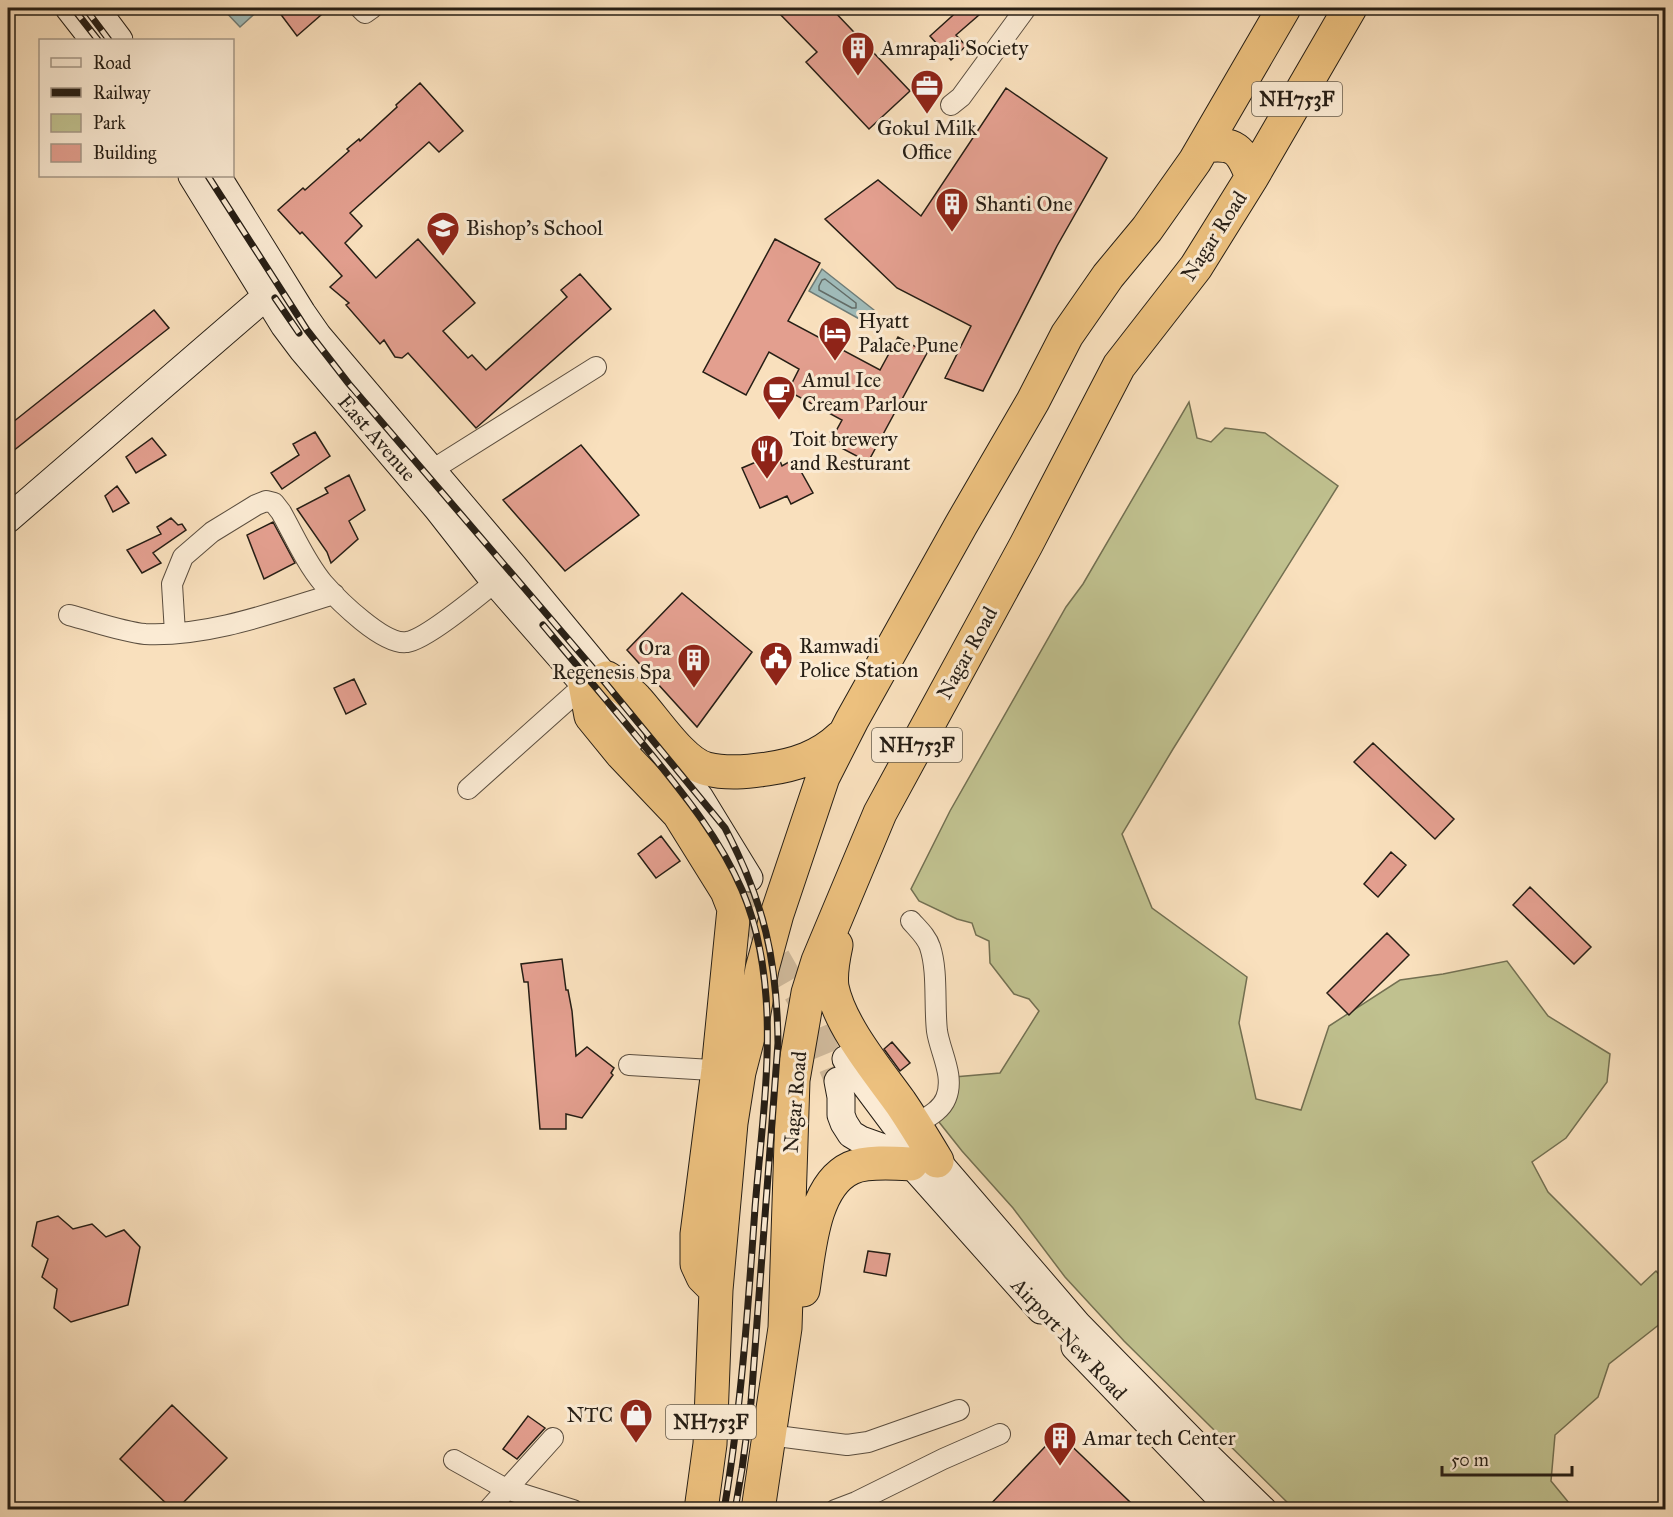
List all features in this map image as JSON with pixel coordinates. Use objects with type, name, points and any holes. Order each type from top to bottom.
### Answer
[{"type":"highway","name":"NH753F","points":[[701,1509],[710,1444],[716,1290],[703,1277],[697,1264],[697,1234],[729,1071],[753,1018],[762,969],[777,914],[823,777],[845,733],[961,525],[1033,401],[1067,335],[1108,276],[1147,229],[1204,146],[1284,8]]},
{"type":"highway","name":"Nagar Road","points":[[765,1509],[769,1435],[785,1328],[793,1080],[808,993],[818,961],[880,813],[1026,544],[1119,366],[1196,267],[1252,177],[1350,8]]},
{"type":"highway","points":[[1227,107],[1235,124],[1244,134],[1254,138],[1275,138]]},
{"type":"highway","points":[[1204,146],[1222,144],[1235,148],[1244,156],[1252,177]]},
{"type":"highway","points":[[729,1071],[734,909],[727,891],[679,814],[622,754],[591,716],[597,678],[635,697],[670,740],[693,762],[706,769],[737,773],[806,761],[830,748],[845,733]]},
{"type":"highway","points":[[782,1346],[795,1324],[801,1305],[816,1215],[822,1199],[840,1175],[852,1168],[884,1163],[924,1163],[915,1125],[857,1040],[836,999],[832,986],[831,970],[844,899]]},
{"type":"main road","points":[[69,8],[93,39]]},
{"type":"main road","points":[[95,8],[119,39]]},
{"type":"main road","name":"East Avenue","points":[[193,177],[274,289],[318,336],[432,470],[505,574]]},
{"type":"main road","name":"East Avenue","points":[[218,177],[302,349],[437,508],[505,574],[597,678],[678,795],[692,810],[743,882]]},
{"type":"main road","points":[[8,519],[274,289]]},
{"type":"main road","points":[[842,1070],[916,1148],[924,1163],[877,1147],[851,1134],[841,1115],[842,1070]]},
{"type":"main road","name":"Airport New Road","points":[[924,1163],[1078,1325],[1194,1443],[1263,1509]]},
{"type":"main road","name":"Airport New Road","points":[[924,1163],[1081,1355],[1232,1509]]},
{"type":"street","points":[[360,8],[365,13],[372,8]]},
{"type":"street","points":[[951,105],[961,97],[1026,8]]},
{"type":"street","points":[[432,470],[596,367]]},
{"type":"street","points":[[175,633],[172,584],[183,557],[212,532],[266,501],[274,503],[322,582],[376,632],[393,641],[407,642],[426,634],[505,574]]},
{"type":"street","points":[[69,615],[143,634],[175,633],[234,624],[334,594]]},
{"type":"street","points":[[468,789],[597,678]]},
{"type":"street","points":[[911,921],[926,939],[930,948],[936,993],[937,1033],[950,1084],[941,1107],[915,1125]]},
{"type":"street","points":[[629,1065],[729,1071]]},
{"type":"street","points":[[769,1435],[847,1445],[868,1442],[959,1410]]},
{"type":"street","points":[[835,1509],[856,1502],[1000,1434]]},
{"type":"street","points":[[488,1509],[553,1438]]},
{"type":"street","points":[[454,1461],[506,1489],[573,1509]]},
{"type":"green space","points":[[1189,402],[1197,438],[1211,442],[1225,428],[1265,433],[1338,486],[1122,834],[1152,908],[1247,977],[1239,1023],[1256,1099],[1301,1110],[1329,1026],[1400,980],[1507,961],[1548,1016],[1610,1054],[1607,1082],[1566,1138],[1532,1162],[1548,1192],[1641,1285],[1656,1271],[1665,1281],[1665,1320],[1609,1364],[1598,1397],[1555,1435],[1551,1481],[1574,1509],[1294,1509],[1124,1341],[1065,1277],[1013,1208],[939,1122],[954,1077],[1000,1073],[1039,1011],[1029,999],[1014,994],[990,963],[989,941],[976,935],[972,923],[957,919],[919,901],[911,889],[950,811],[1066,607],[1083,584]]},
{"type":"water","points":[[222,8],[261,8],[240,27]]},
{"type":"water","points":[[822,269],[874,310],[874,319],[870,325],[809,291]]},
{"type":"building","points":[[276,8],[329,8],[297,36]]},
{"type":"building","name":"Amrapali Society","points":[[774,8],[831,8],[910,91],[869,129],[806,62],[817,52]]},
{"type":"building","points":[[961,8],[987,8],[956,35],[966,46],[951,60],[930,36]]},
{"type":"building","points":[[420,83],[463,131],[439,152],[429,142],[350,213],[362,226],[345,243],[376,278],[418,239],[475,303],[443,331],[468,358],[472,355],[486,370],[567,297],[561,290],[580,274],[611,309],[476,428],[408,353],[402,358],[395,357],[384,340],[380,344],[346,305],[349,303],[330,287],[342,276],[302,232],[300,234],[278,210],[303,188],[305,190],[349,151],[347,149],[359,139],[360,141]]},
{"type":"building","name":"Shanti One","points":[[1006,88],[1107,158],[1057,246],[983,391],[945,378],[971,326],[897,288],[825,219],[878,180],[921,216]]},
{"type":"building","points":[[775,239],[820,263],[788,321],[880,370],[898,337],[927,353],[868,462],[830,442],[842,420],[788,391],[799,369],[769,352],[746,395],[703,372]]},
{"type":"building","points":[[154,310],[169,328],[8,455],[8,426]]},
{"type":"building","points":[[315,432],[330,456],[282,489],[271,473],[299,455],[293,444]]},
{"type":"building","points":[[152,438],[166,455],[136,473],[126,457]]},
{"type":"building","points":[[581,445],[639,515],[565,571],[503,500]]},
{"type":"building","points":[[777,453],[782,466],[794,459],[813,493],[791,504],[787,496],[760,508],[742,468]]},
{"type":"building","points":[[349,475],[365,510],[349,521],[358,539],[331,563],[327,552],[297,509],[328,493],[325,488]]},
{"type":"building","points":[[117,486],[129,503],[113,512],[105,496]]},
{"type":"building","points":[[171,518],[178,525],[182,524],[186,530],[153,553],[161,563],[142,573],[127,550],[161,534],[157,527]]},
{"type":"building","points":[[273,522],[295,563],[264,579],[247,535]]},
{"type":"building","name":"Ora Regenesis Spa","points":[[682,593],[752,652],[697,727],[627,650]]},
{"type":"building","points":[[354,679],[366,704],[346,714],[334,688]]},
{"type":"building","points":[[1373,743],[1454,819],[1435,839],[1354,762]]},
{"type":"building","points":[[661,836],[680,861],[656,878],[638,854]]},
{"type":"building","points":[[1391,852],[1406,865],[1378,897],[1364,884]]},
{"type":"building","points":[[1530,887],[1591,947],[1574,964],[1513,905]]},
{"type":"building","points":[[1387,933],[1409,955],[1349,1015],[1327,993]]},
{"type":"building","points":[[562,959],[566,990],[568,990],[572,1011],[576,1056],[587,1047],[614,1068],[611,1073],[613,1075],[582,1118],[566,1114],[566,1129],[540,1129],[528,982],[524,982],[521,964]]},
{"type":"building","points":[[892,1042],[910,1063],[900,1071],[884,1049]]},
{"type":"building","points":[[58,1216],[73,1229],[92,1224],[106,1237],[124,1230],[140,1247],[128,1305],[71,1322],[54,1308],[57,1289],[42,1277],[48,1259],[32,1246],[37,1222]]},
{"type":"building","points":[[868,1251],[890,1254],[886,1276],[864,1272]]},
{"type":"building","points":[[172,1405],[227,1458],[177,1509],[172,1509],[120,1459]]},
{"type":"building","points":[[528,1416],[545,1428],[517,1459],[503,1449]]},
{"type":"building","name":"Amar tech Center","points":[[1058,1433],[1130,1502],[1122,1509],[986,1509]]},
{"type":"tunnel","points":[[736,886],[814,1023],[838,1081]]},
{"type":"railway","points":[[73,8],[97,39]]},
{"type":"railway","points":[[85,8],[108,39]]},
{"type":"railway","points":[[209,177],[307,330],[349,384],[598,674],[725,828],[750,881],[759,906],[771,958],[775,984],[778,1043],[751,1402],[735,1510]]},
{"type":"railway","points":[[275,298],[299,333]]},
{"type":"railway","points":[[543,625],[677,786],[723,853],[742,890],[755,928],[763,967],[767,1007],[765,1088],[743,1359],[724,1510]]},
{"type":"place","name":"Amrapali Society","points":[[858,77]]},
{"type":"place","name":"Gokul Milk Office","points":[[927,115]]},
{"type":"place","name":"Shanti One","points":[[952,233]]},
{"type":"place","name":"Bishop's School","points":[[443,257]]},
{"type":"place","name":"Hyatt Palace Pune","points":[[835,362]]},
{"type":"place","name":"Amul Ice Cream Parlour","points":[[779,421]]},
{"type":"place","name":"Toit brewery and Resturant","points":[[767,480]]},
{"type":"place","name":"Ramwadi Police Station","points":[[776,687]]},
{"type":"place","name":"Ora Regenesis Spa","points":[[694,689]]},
{"type":"place","name":"NTC","points":[[636,1444]]},
{"type":"place","name":"Amar tech Center","points":[[1060,1467]]}]
